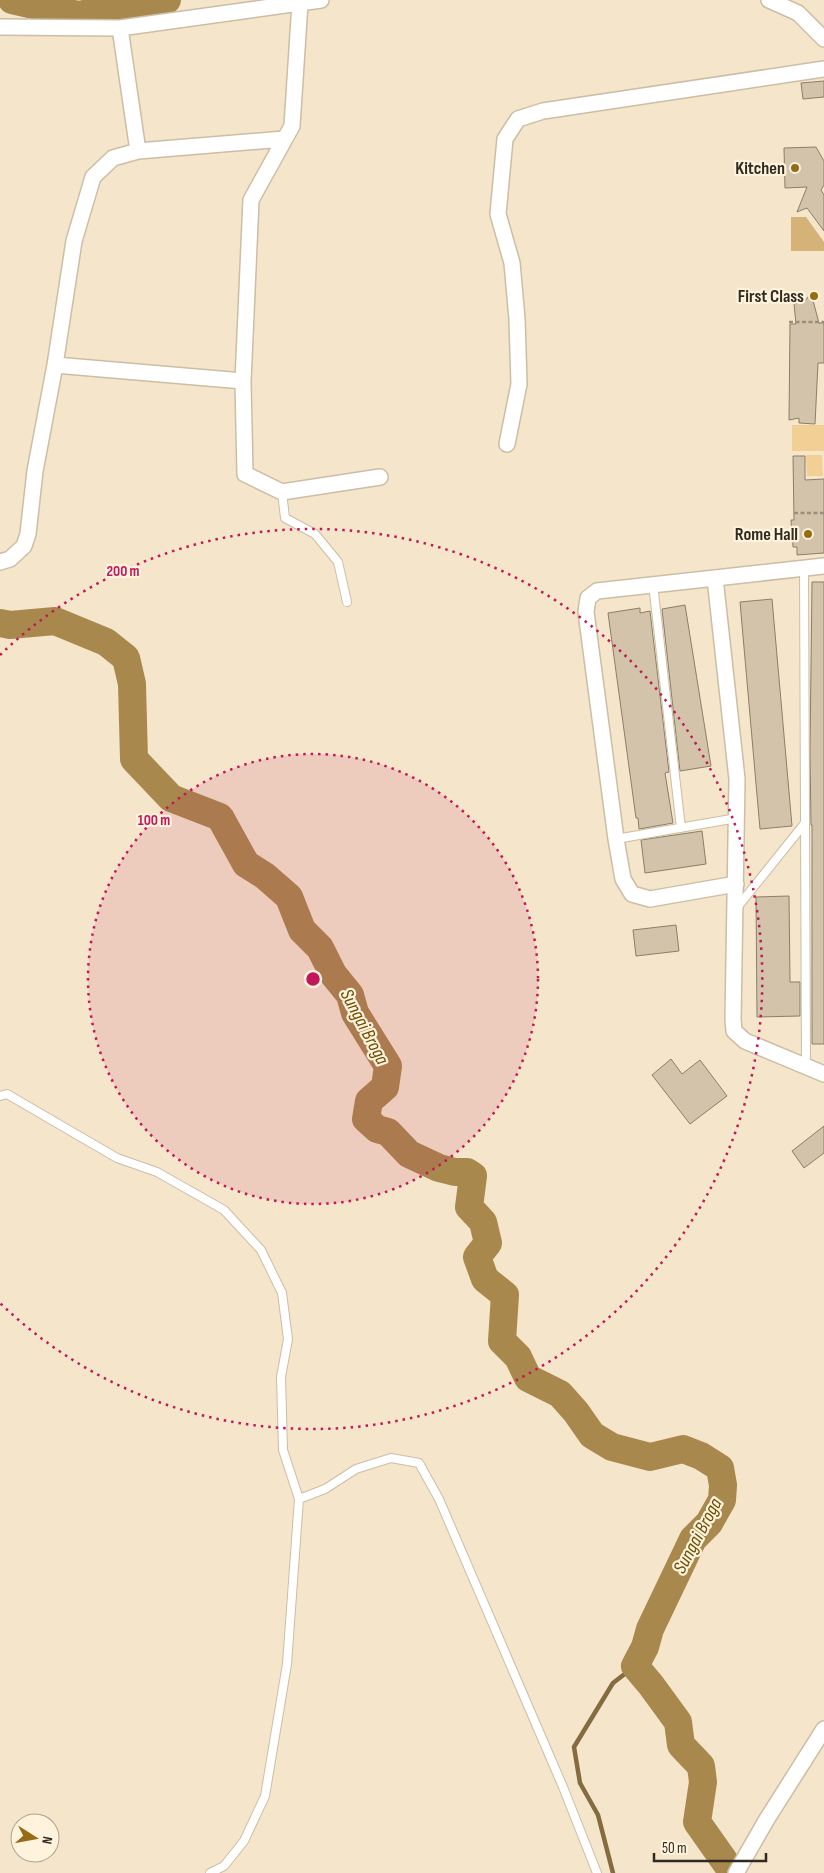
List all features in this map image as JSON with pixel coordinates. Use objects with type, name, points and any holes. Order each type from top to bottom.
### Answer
[{"type":"street","points":[[0,27],[120,28],[321,0]]},
{"type":"street","points":[[769,0],[798,13],[824,39]]},
{"type":"street","points":[[300,3],[292,126],[251,200],[243,381],[245,474],[282,492],[380,477]]},
{"type":"street","points":[[120,28],[138,151]]},
{"type":"street","points":[[507,444],[519,384],[512,263],[498,214],[505,139],[518,119],[543,111],[824,69]]},
{"type":"street","points":[[0,562],[10,558],[24,546],[28,534],[35,471],[74,241],[93,177],[113,158],[138,151],[284,139]]},
{"type":"street","points":[[54,365],[243,381]]},
{"type":"street","points":[[736,884],[650,898],[632,894],[623,879],[586,612],[588,598],[597,591],[824,566]]},
{"type":"street","points":[[715,578],[737,779],[734,1031],[745,1041],[824,1074]]},
{"type":"street","points":[[736,1873],[767,1819],[824,1729]]},
{"type":"lane","points":[[282,492],[285,518],[315,534],[338,562],[347,602]]},
{"type":"lane","points":[[804,568],[806,1066]]},
{"type":"lane","points":[[653,584],[681,828]]},
{"type":"lane","points":[[616,839],[737,818]]},
{"type":"lane","points":[[736,909],[805,823]]},
{"type":"lane","points":[[0,1096],[7,1094],[117,1158],[157,1172],[224,1210],[261,1250],[282,1293],[288,1338],[281,1377],[283,1450],[299,1499],[287,1664],[266,1796],[244,1841],[224,1866],[210,1873]]},
{"type":"lane","points":[[299,1499],[325,1490],[356,1469],[390,1458],[420,1463],[439,1499],[597,1873]]},
{"type":"path","points":[[789,322],[824,322]]},
{"type":"path","points":[[794,513],[824,513]]},
{"type":"shaded area","points":[[791,217],[806,217],[824,242],[824,251],[791,251]]},
{"type":"shaded area","points":[[792,425],[824,425],[824,451],[792,451]]},
{"type":"shaded area","points":[[806,455],[822,455],[823,476],[807,476]]},
{"type":"building","points":[[824,81],[824,97],[803,99],[801,83]]},
{"type":"building","points":[[816,147],[824,161],[824,185],[821,190],[824,195],[824,231],[807,208],[797,212],[807,187],[785,188],[784,148]]},
{"type":"building","points":[[811,293],[819,323],[824,323],[824,363],[818,363],[815,424],[799,423],[799,418],[789,420],[790,324],[796,324],[794,304],[805,301]]},
{"type":"building","points":[[793,456],[805,456],[805,480],[824,479],[824,553],[797,555],[797,547],[793,547],[791,520],[794,520]]},
{"type":"building","points":[[812,582],[824,582],[824,1044],[812,1044],[810,751]]},
{"type":"building","points":[[772,599],[792,826],[760,829],[740,602]]},
{"type":"building","points":[[685,605],[711,766],[680,771],[662,609]]},
{"type":"building","points":[[640,608],[640,613],[650,611],[669,772],[665,773],[673,823],[639,829],[608,613]]},
{"type":"building","points":[[702,831],[706,864],[645,873],[641,840]]},
{"type":"building","points":[[789,896],[790,982],[800,982],[800,1016],[757,1017],[756,897]]},
{"type":"building","points":[[676,925],[679,951],[636,956],[633,930]]},
{"type":"building","points":[[671,1059],[682,1074],[700,1060],[727,1096],[690,1124],[652,1075]]},
{"type":"building","points":[[824,1126],[824,1153],[804,1168],[792,1151]]},
{"type":"waterway","points":[[12,0],[78,15],[167,0]]},
{"type":"waterway","name":"Sungai Broga","points":[[0,623],[10,625],[55,621],[106,642],[126,658],[132,684],[134,759],[171,798],[220,817],[246,864],[265,876],[289,897],[302,930],[320,948],[333,974],[350,995],[355,1013],[388,1066],[385,1087],[369,1101],[366,1119],[377,1129],[388,1132],[409,1154],[439,1168],[455,1172],[467,1172],[473,1176],[469,1207],[483,1222],[488,1243],[477,1257],[485,1279],[505,1295],[502,1341],[518,1357],[528,1378],[560,1394],[576,1412],[592,1435],[612,1447],[650,1457],[683,1449],[701,1456],[720,1468],[723,1485],[722,1500],[709,1523],[693,1539],[650,1629],[645,1647],[635,1666],[678,1722],[681,1745],[701,1766],[703,1782],[697,1822],[728,1866]]},
{"type":"waterway","points":[[613,1873],[598,1815],[580,1783],[574,1747],[613,1683],[635,1666]]},
{"type":"place","name":"Kitchen","points":[[795,168]]},
{"type":"place","name":"First Class","points":[[814,296]]},
{"type":"place","name":"Rome Hall","points":[[808,534]]}]
